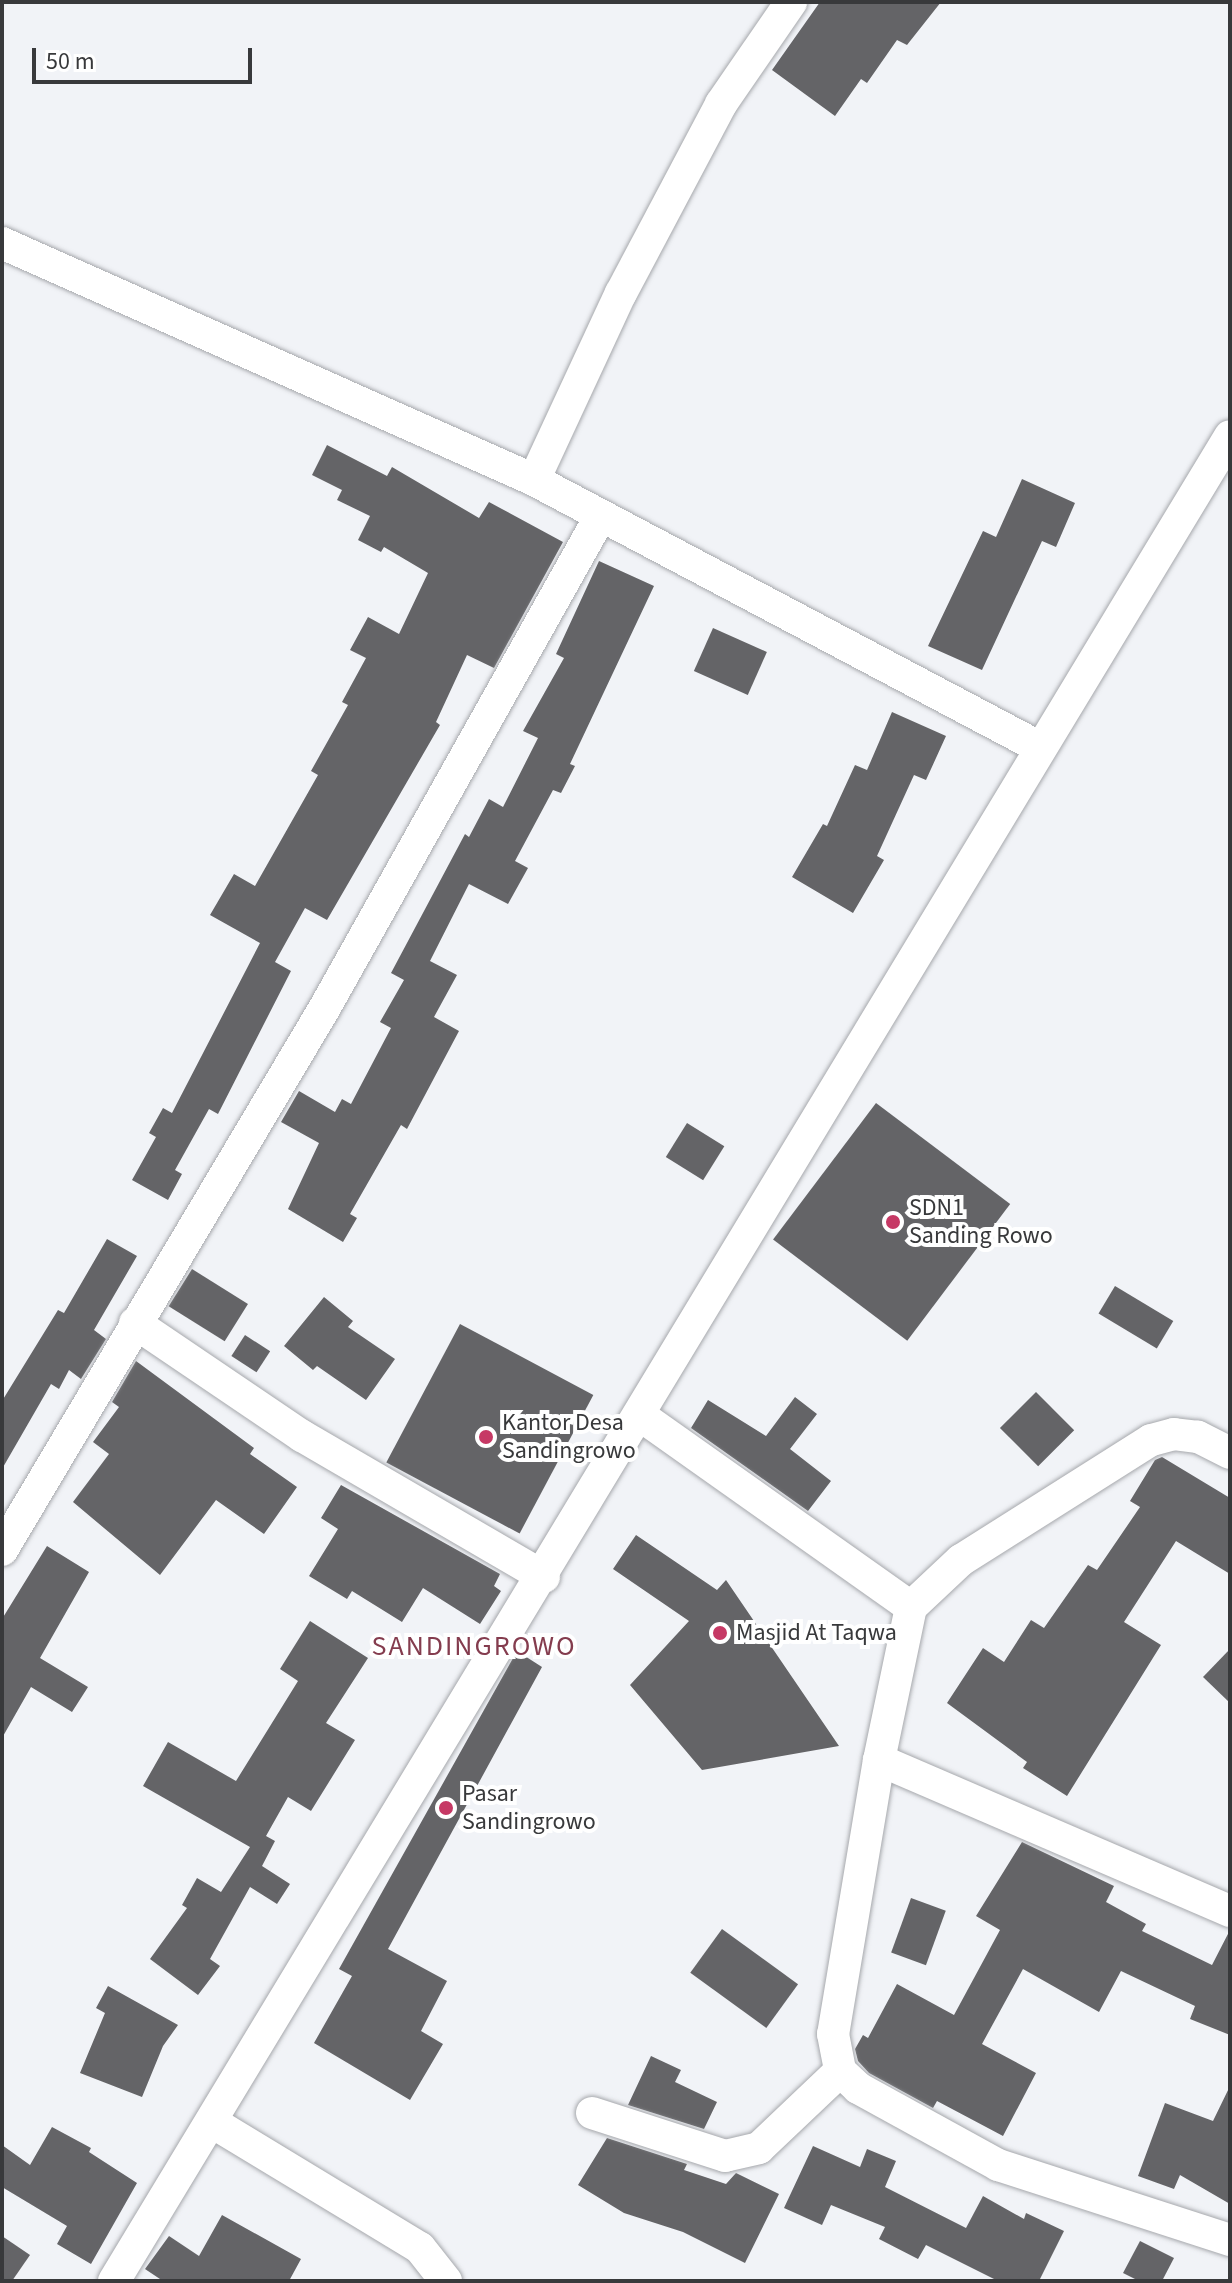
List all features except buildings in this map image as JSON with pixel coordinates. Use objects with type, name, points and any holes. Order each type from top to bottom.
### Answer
[{"type":"street","points":[[534,480],[621,293],[721,104],[791,2]]},
{"type":"street","points":[[2,243],[534,480],[1039,747]]},
{"type":"street","points":[[114,2281],[544,1577],[1039,747],[1230,436]]},
{"type":"street","points":[[2,1550],[324,1009],[600,517]]},
{"type":"street","points":[[135,1323],[302,1436],[544,1577]]},
{"type":"street","points":[[641,1416],[911,1607]]},
{"type":"street","points":[[1230,1453],[1198,1437],[1174,1434],[1151,1440],[961,1560],[911,1607],[879,1760],[833,2034],[840,2071],[858,2088],[998,2165],[1230,2240]]},
{"type":"street","points":[[879,1760],[1230,1911]]},
{"type":"street","points":[[592,2113],[725,2156],[759,2148],[840,2071]]},
{"type":"street","points":[[212,2122],[420,2248],[446,2281]]},
{"type":"place","name":"SDN1 Sanding Rowo","points":[[893,1222]]},
{"type":"place","name":"Kantor Desa Sandingrowo","points":[[486,1437]]},
{"type":"place","name":"Masjid At Taqwa","points":[[720,1633]]},
{"type":"place","name":"Pasar Sandingrowo","points":[[446,1808]]},
{"type":"district","name":"SANDINGROWO","points":[[474,1646]]}]
